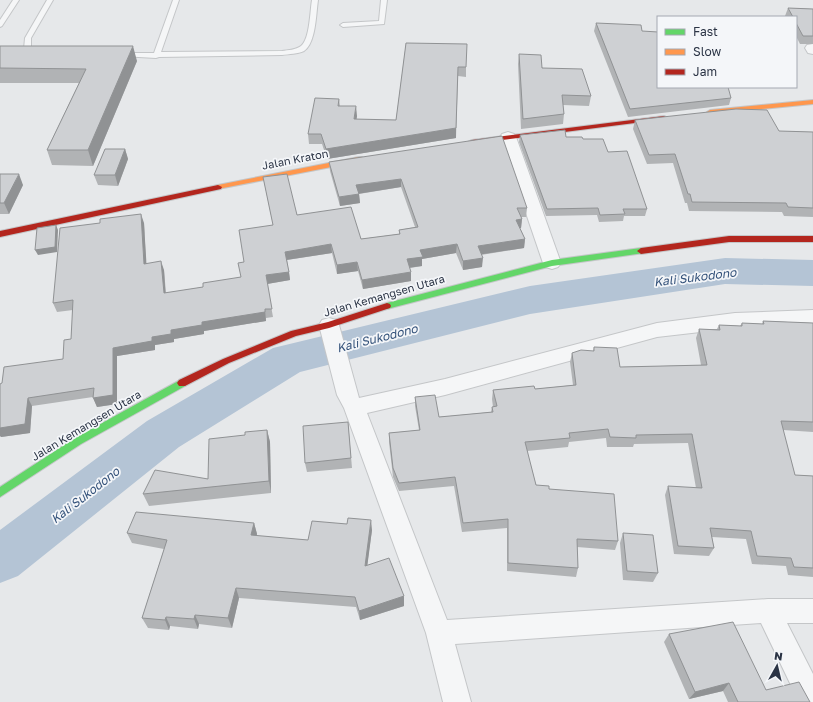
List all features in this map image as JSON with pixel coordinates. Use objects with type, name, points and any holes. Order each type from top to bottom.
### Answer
[{"type":"street","points":[[701,113],[813,102]]},
{"type":"street","points":[[462,144],[508,136],[671,117]]},
{"type":"street","points":[[508,136],[552,263]]},
{"type":"street","name":"Jalan Kraton","points":[[0,234],[255,179],[371,158]]},
{"type":"street","name":"Jalan Kemangsen Utara","points":[[0,493],[78,441],[138,407],[226,361],[294,333],[331,332],[393,304],[552,263],[729,239],[813,239]]},
{"type":"street","points":[[351,402],[445,387],[657,330],[684,325],[767,318],[813,317]]},
{"type":"street","points":[[331,332],[351,402],[439,633],[457,702]]},
{"type":"street","points":[[439,633],[768,611],[813,611]]},
{"type":"street","points":[[768,611],[813,702]]},
{"type":"lane","points":[[0,25],[16,0]]},
{"type":"lane","points":[[46,54],[30,52],[26,46],[28,38],[50,0]]},
{"type":"lane","points":[[156,56],[176,0]]},
{"type":"lane","points":[[116,55],[156,56],[282,53],[296,51],[303,48],[308,43],[315,0]]},
{"type":"lane","points":[[343,25],[382,23],[384,0]]},
{"type":"building","points":[[788,8],[813,9],[813,36],[803,36],[797,25],[797,16],[792,16]]},
{"type":"building","points":[[596,23],[641,25],[642,31],[657,32],[657,88],[728,88],[731,98],[630,109]]},
{"type":"building","points":[[406,43],[467,44],[466,67],[458,67],[456,128],[326,149],[321,134],[308,134],[315,98],[339,99],[338,106],[356,106],[354,119],[396,120]]},
{"type":"building","points":[[0,46],[133,46],[88,150],[47,150],[86,69],[0,68]]},
{"type":"building","points":[[519,54],[541,55],[542,68],[582,69],[591,96],[562,95],[564,114],[523,119]]},
{"type":"building","points":[[736,109],[767,110],[779,131],[813,132],[813,208],[788,207],[786,203],[692,202],[675,154],[649,155],[635,120]]},
{"type":"building","points":[[565,130],[566,137],[603,139],[608,152],[627,151],[647,209],[623,209],[625,214],[600,215],[598,208],[547,209],[520,135]]},
{"type":"building","points":[[502,136],[527,208],[517,208],[522,219],[516,220],[525,239],[478,246],[483,258],[463,261],[457,244],[420,250],[423,257],[407,259],[411,272],[362,280],[357,262],[337,265],[331,244],[285,252],[289,272],[266,275],[272,309],[265,309],[265,312],[202,322],[202,325],[171,330],[171,334],[152,337],[152,341],[113,348],[113,395],[93,398],[94,388],[28,398],[25,424],[0,428],[0,384],[2,383],[4,367],[63,359],[64,340],[71,339],[73,300],[53,303],[60,228],[100,223],[100,219],[141,214],[144,264],[161,261],[164,293],[203,287],[203,283],[241,277],[238,263],[244,262],[239,230],[273,225],[263,177],[287,174],[297,215],[351,207],[361,239],[400,234],[399,230],[418,227],[401,179],[356,185],[359,194],[339,197],[329,162]]},
{"type":"building","points":[[105,149],[125,149],[115,175],[94,175]]},
{"type":"building","points":[[0,174],[19,174],[4,203],[0,203]]},
{"type":"building","points":[[56,225],[55,247],[35,250],[37,228]]},
{"type":"building","points":[[763,321],[813,323],[813,422],[781,421],[795,475],[813,476],[813,568],[794,567],[791,558],[757,556],[751,531],[710,528],[714,548],[678,546],[668,486],[702,488],[692,434],[636,435],[636,438],[610,437],[608,429],[569,433],[570,438],[525,442],[536,485],[549,486],[549,489],[614,494],[618,541],[577,539],[578,568],[508,563],[508,519],[463,523],[455,477],[399,483],[393,468],[389,433],[420,430],[415,397],[435,395],[439,417],[493,412],[492,407],[497,406],[493,390],[534,386],[535,389],[576,385],[572,353],[581,350],[594,351],[594,347],[617,348],[620,367],[707,365],[699,329],[720,330],[719,325],[742,326],[742,323],[764,324]]},
{"type":"building","points":[[348,422],[351,458],[305,463],[303,426]]},
{"type":"building","points":[[267,430],[269,481],[143,494],[155,470],[208,479],[209,439],[245,435],[245,432]]},
{"type":"building","points":[[136,512],[254,523],[251,535],[308,540],[312,521],[347,524],[348,518],[371,520],[365,566],[389,558],[404,596],[359,611],[355,597],[236,588],[228,618],[195,615],[194,619],[166,617],[165,620],[142,618],[167,540],[127,533]]},
{"type":"building","points":[[623,533],[653,535],[658,573],[627,571]]},
{"type":"building","points":[[733,622],[766,690],[799,682],[810,702],[738,702],[729,683],[695,692],[669,634]]},
{"type":"waterway","name":"Kali Sukodono","points":[[0,560],[163,434],[288,359],[530,300],[725,271],[813,273]]},
{"type":"traffic: fast","points":[[387,306],[552,263],[641,251]]},
{"type":"traffic: fast","points":[[0,493],[78,441],[182,383]]},
{"type":"traffic: slow","points":[[710,112],[813,102]]},
{"type":"traffic: slow","points":[[218,187],[359,159]]},
{"type":"traffic: jam","points":[[472,142],[664,118]]},
{"type":"traffic: jam","points":[[0,234],[218,187]]},
{"type":"traffic: jam","points":[[641,251],[729,239],[813,239]]},
{"type":"traffic: jam","points":[[182,383],[226,361],[294,333],[329,325],[387,306]]}]
